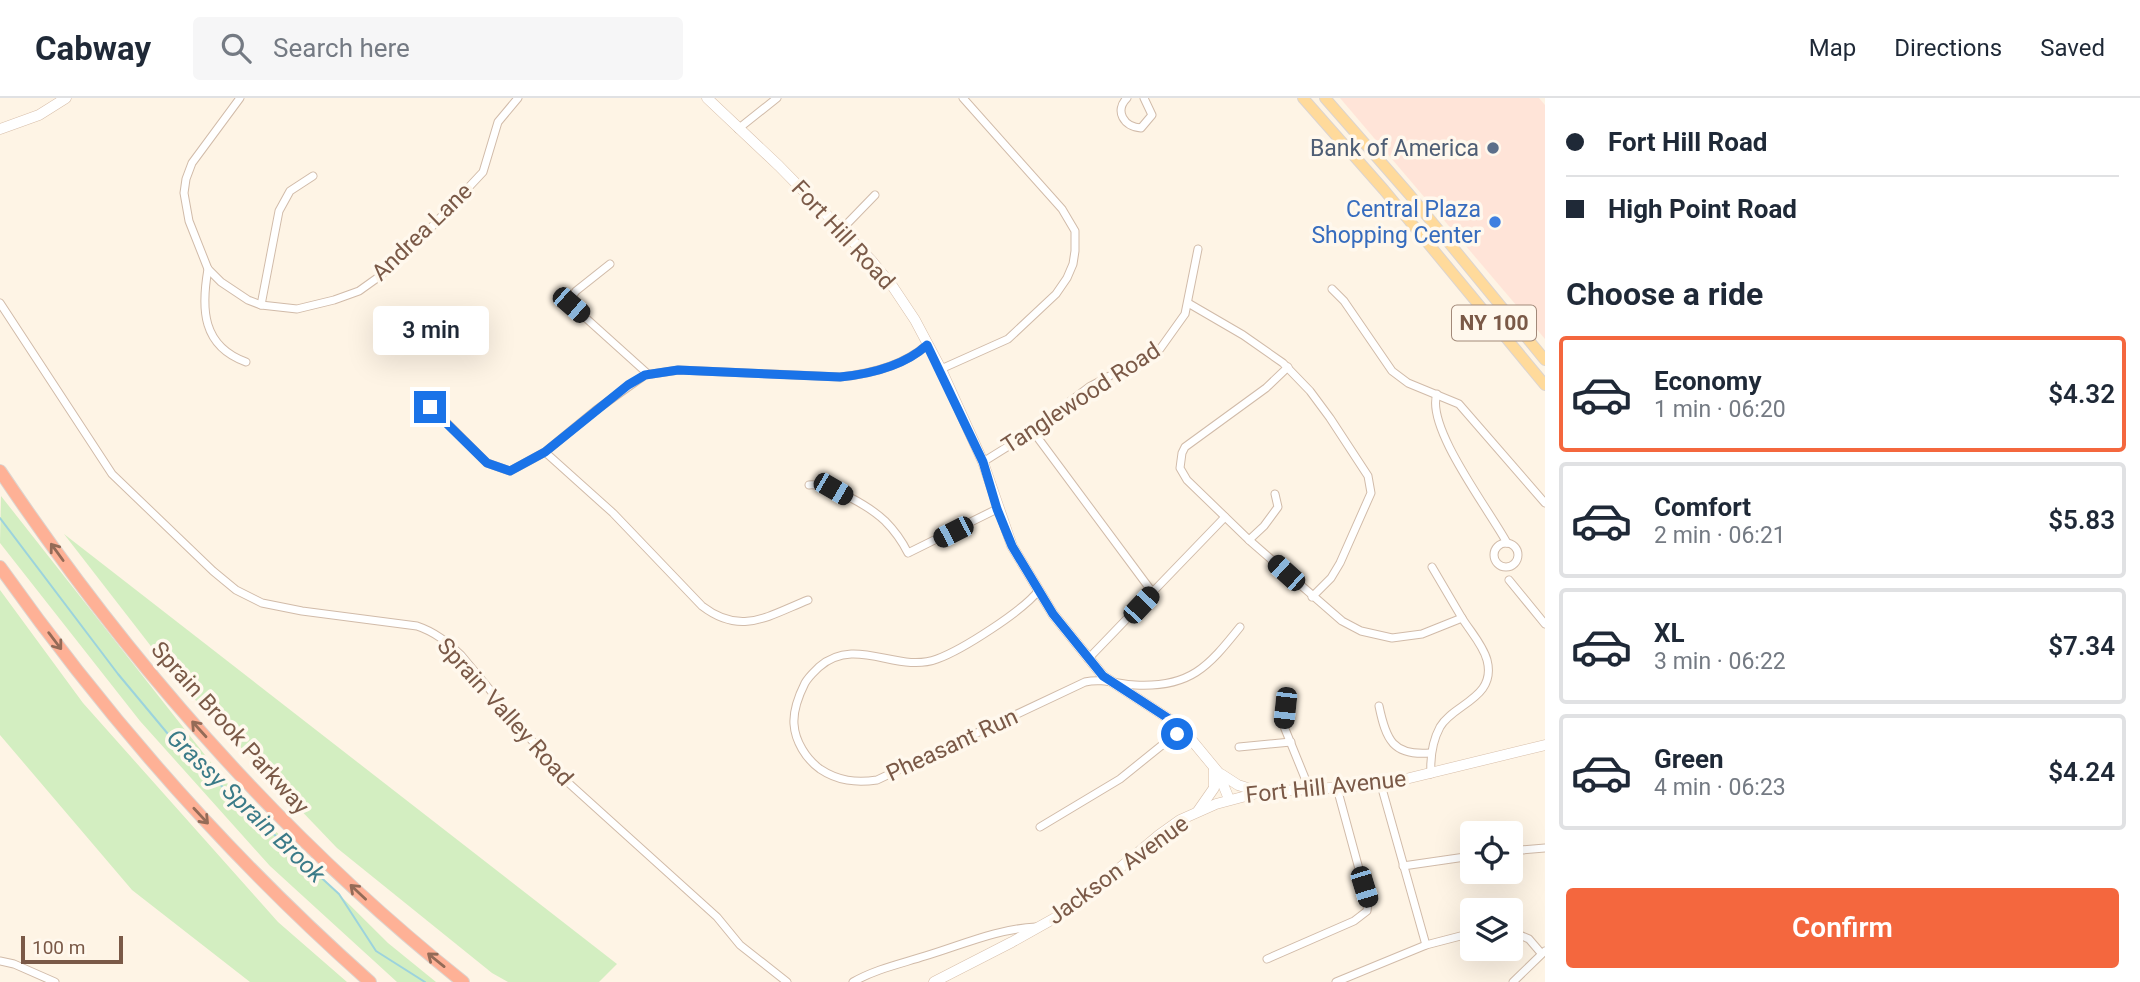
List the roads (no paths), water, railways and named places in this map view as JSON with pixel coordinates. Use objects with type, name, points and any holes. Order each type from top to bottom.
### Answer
[{"type":"highway","name":"Sprain Brook Parkway","points":[[0,471],[105,616],[175,702],[233,767],[346,881],[463,982]]},
{"type":"highway","points":[[0,567],[94,691],[174,785],[257,875],[370,982]]},
{"type":"main road","name":"NY 100","points":[[1303,98],[1360,161],[1543,377]]},
{"type":"main road","name":"NY 100","points":[[1325,98],[1545,360]]},
{"type":"street","points":[[0,129],[39,115],[66,98]]},
{"type":"street","points":[[240,98],[198,151],[186,179],[184,194],[189,221],[208,269],[203,294],[208,326],[225,352],[246,362]]},
{"type":"street","name":"Andrea Lane","points":[[208,269],[233,291],[261,304],[284,309],[313,307],[359,290],[380,276],[477,181],[483,172],[498,122],[518,98]]},
{"type":"street","name":"Fort Hill Road","points":[[707,98],[779,166],[871,260],[893,287],[915,320],[941,369],[983,462],[997,509],[1012,546],[1038,590],[1088,659],[1110,681],[1182,729],[1216,770],[1229,799]]},
{"type":"street","points":[[738,129],[778,98]]},
{"type":"street","points":[[941,369],[1008,339],[1056,294],[1067,278],[1075,251],[1075,231],[1062,209],[963,98]]},
{"type":"street","points":[[1127,98],[1120,111],[1129,125],[1141,128],[1152,114],[1144,98]]},
{"type":"street","points":[[1360,161],[1371,150]]},
{"type":"street","points":[[261,304],[279,211],[290,191],[313,176]]},
{"type":"street","points":[[841,230],[876,195]]},
{"type":"street","name":"Tanglewood Road","points":[[983,462],[1032,430],[1089,387],[1160,349],[1176,328],[1188,303],[1198,249]]},
{"type":"street","points":[[1451,271],[1464,261]]},
{"type":"street","points":[[610,264],[576,291],[568,302],[648,374]]},
{"type":"street","points":[[1332,289],[1344,301],[1392,371],[1408,383],[1452,400],[1463,408],[1545,503]]},
{"type":"street","name":"Sprain Valley Road","points":[[0,303],[112,474],[236,590],[262,603],[302,611],[417,626],[447,642],[461,655],[563,779],[649,859],[717,917],[740,945],[787,982]]},
{"type":"street","points":[[1188,303],[1267,350],[1288,368],[1330,418],[1371,484],[1368,502],[1340,563],[1323,588],[1312,597]]},
{"type":"street","points":[[421,397],[478,455],[496,468],[510,471],[545,452],[628,385],[648,374],[678,370],[840,377],[865,374],[888,366],[908,358],[927,345]]},
{"type":"street","points":[[1288,368],[1239,409],[1192,441],[1182,453],[1180,468],[1183,475],[1249,540],[1342,621],[1374,636],[1405,637],[1422,634],[1462,618]]},
{"type":"street","points":[[1437,394],[1434,403],[1443,438],[1507,543]]},
{"type":"street","points":[[1032,430],[1153,593]]},
{"type":"street","points":[[545,452],[613,513],[713,615],[732,622],[762,619],[808,600]]},
{"type":"street","points":[[809,485],[823,485],[833,489],[872,511],[892,528],[908,553],[997,509]]},
{"type":"street","points":[[1249,540],[1278,507],[1275,494]]},
{"type":"street","points":[[1088,659],[1224,517]]},
{"type":"street","points":[[1431,774],[1430,753],[1440,728],[1446,720],[1469,704],[1486,680],[1487,661],[1432,566]]},
{"type":"street","points":[[1508,580],[1545,624]]},
{"type":"street","name":"Pheasant Run","points":[[1038,590],[1020,609],[940,659],[911,664],[860,652],[836,656],[826,661],[808,677],[796,708],[793,722],[803,750],[814,765],[838,778],[853,782],[877,780],[1085,682],[1094,680],[1147,685],[1194,675],[1214,659],[1240,627]]},
{"type":"street","points":[[1379,706],[1389,739],[1401,751],[1430,753]]},
{"type":"street","points":[[1285,708],[1283,724],[1309,788]]},
{"type":"street","points":[[1040,827],[1119,779],[1182,729]]},
{"type":"street","points":[[1239,747],[1291,743]]},
{"type":"street","name":"Fort Hill Avenue","points":[[1229,799],[1261,792],[1381,785],[1545,745]]},
{"type":"street","points":[[1197,812],[1214,788],[1216,770],[1238,785],[1261,792]]},
{"type":"street","points":[[1381,785],[1426,945]]},
{"type":"street","points":[[1267,959],[1354,921],[1367,911],[1368,902],[1337,788]]},
{"type":"street","name":"Jackson Avenue","points":[[934,982],[1071,909],[1180,820],[1229,799]]},
{"type":"street","points":[[1523,850],[1545,848]]},
{"type":"street","points":[[1403,866],[1460,858]]},
{"type":"street","points":[[856,981],[903,962],[988,935],[1015,928],[1042,926]]},
{"type":"street","points":[[1336,982],[1426,945],[1460,936]]},
{"type":"street","points":[[1513,982],[1543,952],[1530,939],[1523,936]]},
{"type":"street","points":[[0,961],[14,964],[55,982]]},
{"type":"waterway","name":"Grassy Sprain Brook","points":[[0,518],[118,674],[178,746],[339,894],[376,951],[425,982]]},
{"type":"place","name":"Bank of America","points":[[1493,148]]},
{"type":"place","name":"Central Plaza Shopping Center","points":[[1495,222]]}]
